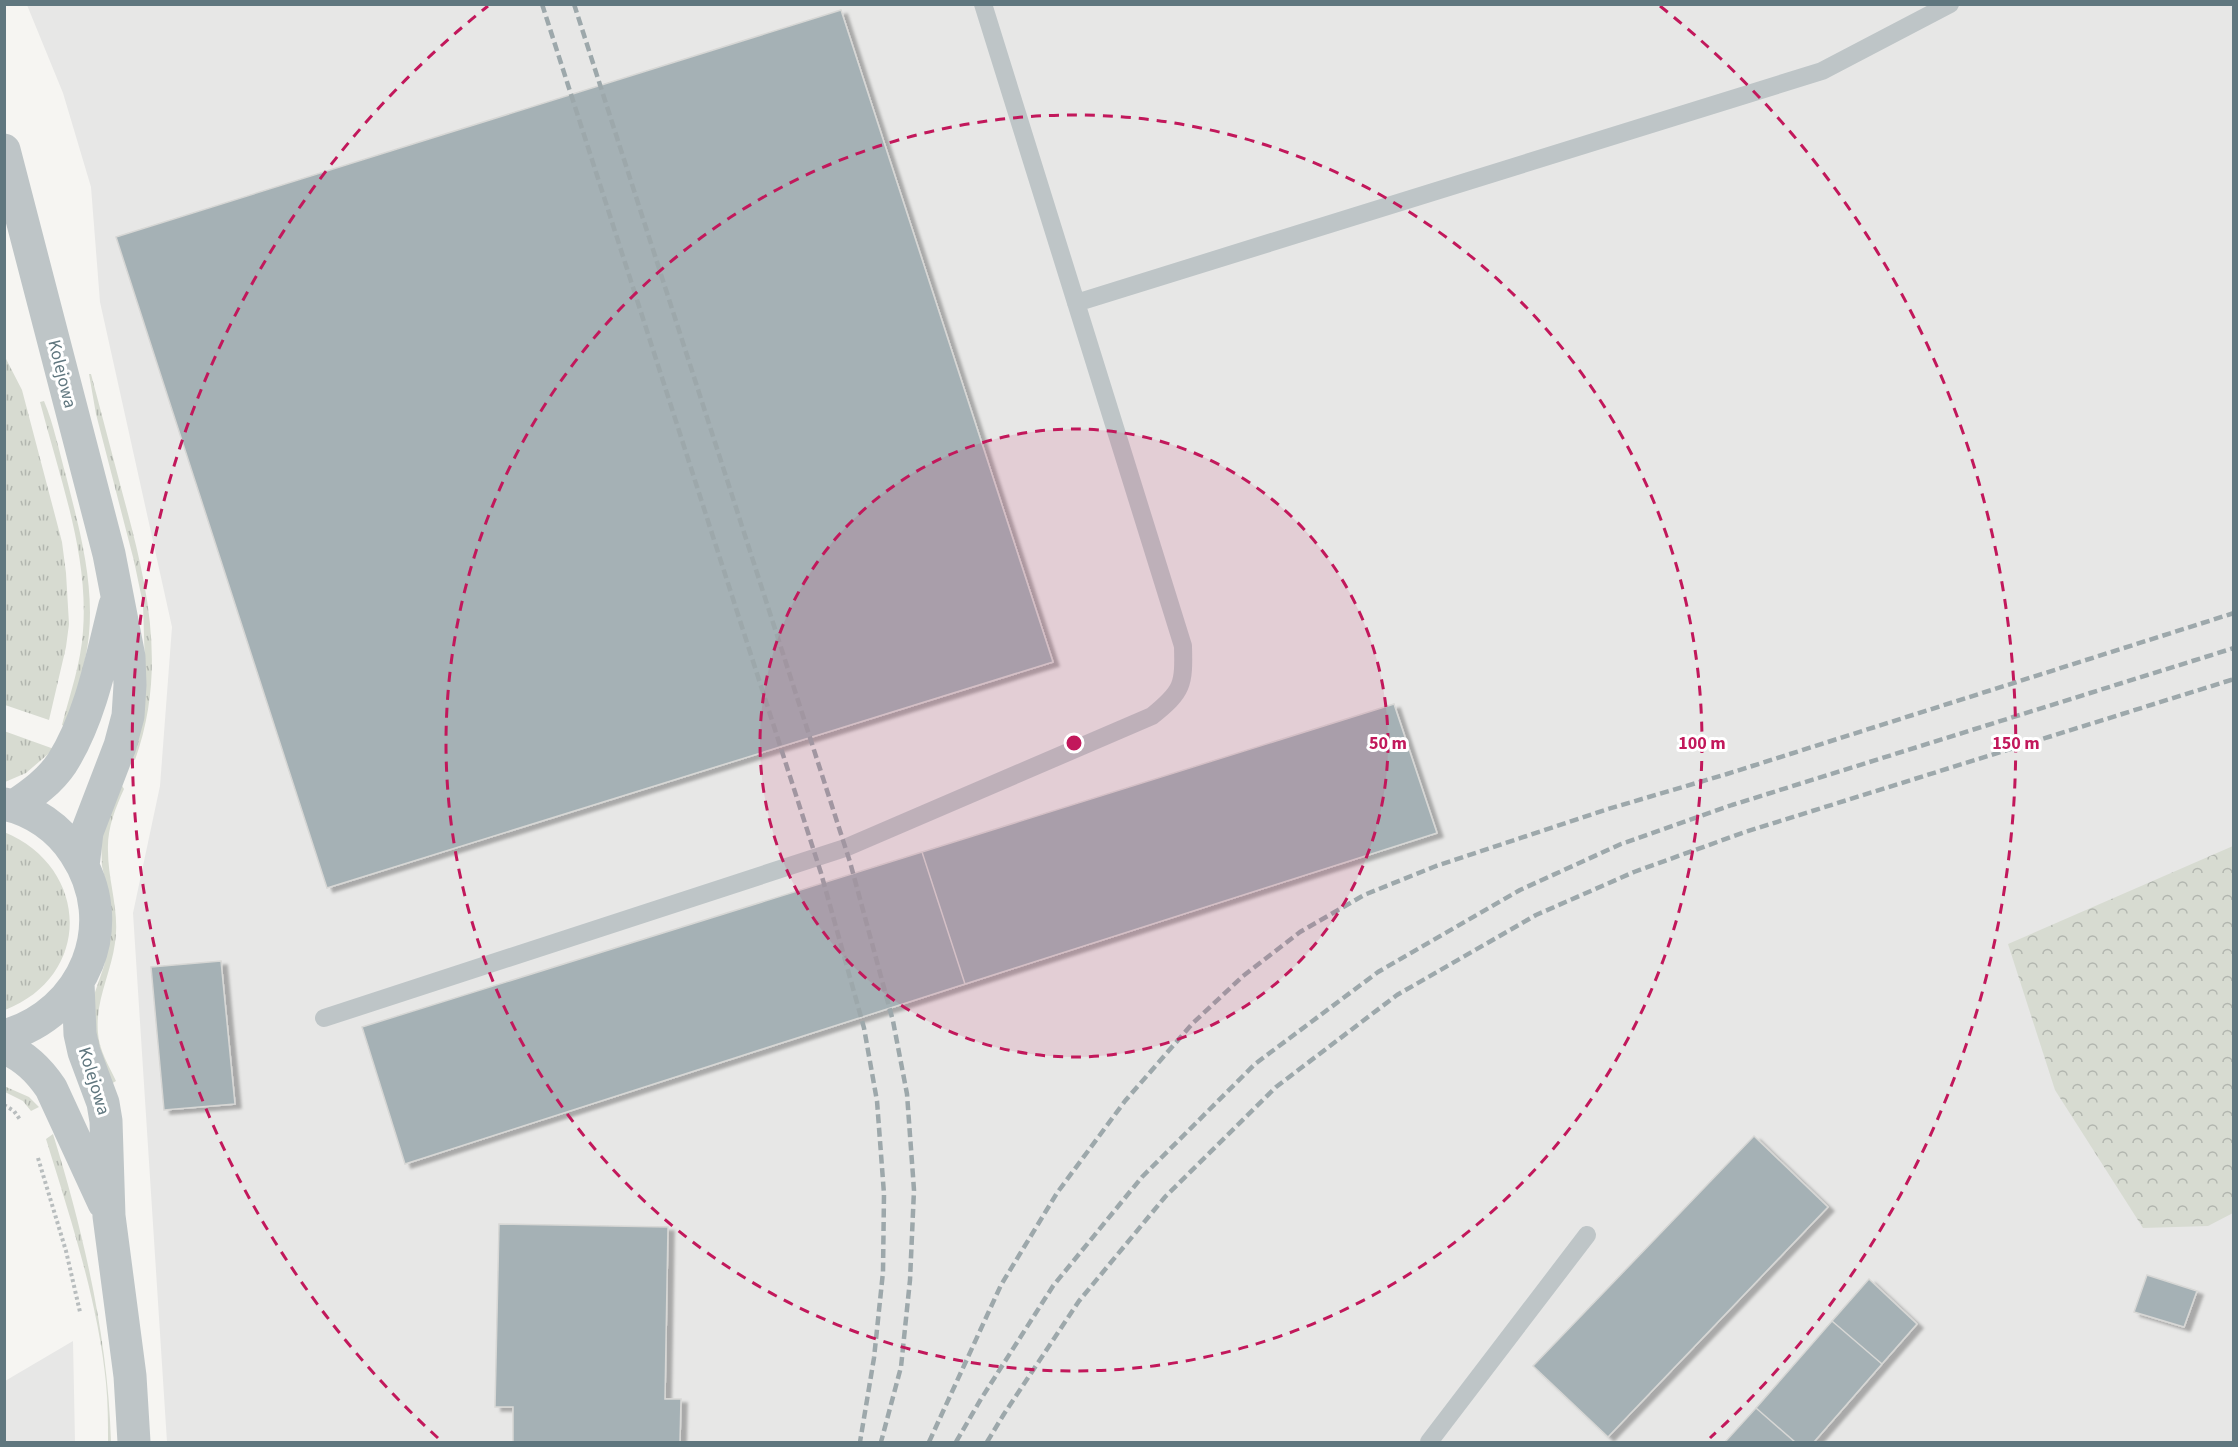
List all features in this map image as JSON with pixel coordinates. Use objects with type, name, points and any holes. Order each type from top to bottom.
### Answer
[{"type":"street","name":"Kolejowa","points":[[4,150],[109,554],[129,657],[128,716],[120,746],[87,832],[83,866]]},
{"type":"street","name":"Kolejowa","points":[[9,805],[49,779],[73,743],[90,696],[117,599]]},
{"type":"street","points":[[4,1036],[20,1032],[43,1020],[58,1007],[78,983],[95,936],[96,912],[91,885],[69,843],[37,816],[9,805]]},
{"type":"street","name":"Kolejowa","points":[[78,983],[80,1034],[84,1052],[103,1103],[106,1121],[109,1216],[130,1376],[134,1443]]},
{"type":"street","name":"Kolejowa","points":[[4,1047],[29,1061],[51,1088],[109,1216]]},
{"type":"lane","points":[[324,1018],[845,848],[1152,716],[1171,701],[1180,690],[1184,671],[1183,646],[983,4]]},
{"type":"lane","points":[[1076,303],[1822,71],[1950,4]]},
{"type":"lane","points":[[1429,1443],[1587,1235]]},
{"type":"path","points":[[4,1105],[14,1111],[22,1123]]},
{"type":"path","points":[[35,1149],[69,1262],[81,1317]]},
{"type":"shaded area","points":[[27,5],[2233,5],[2233,1442],[167,1442],[133,913],[160,786],[172,627],[100,302],[91,187],[63,93]]},
{"type":"shaded area","points":[[73,1341],[75,1442],[5,1442],[5,1381]]},
{"type":"green space","points":[[4,355],[22,390],[62,542],[66,573],[69,624],[49,720],[5,705]]},
{"type":"green space","points":[[89,374],[91,374],[133,532],[150,629],[152,661],[150,694],[145,727],[135,760],[130,760],[145,668],[143,604],[96,414]]},
{"type":"green space","points":[[44,401],[54,429],[76,515],[89,594],[88,646],[67,728],[62,725],[80,655],[84,602],[77,544],[40,402]]},
{"type":"green space","points":[[4,731],[54,749],[26,773],[5,782]]},
{"type":"green space","points":[[121,784],[124,789],[112,819],[108,843],[116,919],[115,943],[101,998],[98,1021],[100,1046],[116,1081],[111,1084],[93,1043],[93,998],[104,966],[111,927],[109,897],[102,866],[101,838]]},
{"type":"green space","points":[[4,832],[32,848],[53,870],[65,895],[70,921],[66,948],[54,973],[34,994],[5,1010]]},
{"type":"green space","points":[[2233,846],[2233,1213],[2208,1226],[2143,1228],[2055,1090],[2008,944]]},
{"type":"green space","points":[[4,1086],[29,1097],[39,1107],[31,1111],[23,1101],[5,1092]]},
{"type":"green space","points":[[53,1134],[75,1210],[100,1325],[109,1403],[111,1442],[108,1442],[106,1383],[97,1321],[82,1260],[46,1139]]},
{"type":"building","points":[[841,10],[1053,662],[327,888],[116,237]]},
{"type":"building","points":[[1394,704],[1437,833],[965,984],[922,852]]},
{"type":"building","points":[[922,852],[965,984],[405,1164],[362,1027]]},
{"type":"building","points":[[221,961],[235,1104],[164,1110],[151,967]]},
{"type":"building","points":[[1754,1136],[1828,1207],[1608,1437],[1533,1366]]},
{"type":"building","points":[[499,1224],[668,1227],[665,1399],[681,1399],[680,1442],[513,1442],[513,1407],[495,1407]]},
{"type":"building","points":[[2147,1275],[2197,1291],[2184,1327],[2134,1312]]},
{"type":"building","points":[[1869,1279],[1917,1324],[1882,1364],[1832,1321]]},
{"type":"building","points":[[1832,1321],[1882,1364],[1814,1442],[1795,1442],[1756,1408]]},
{"type":"building","points":[[1756,1408],[1795,1442],[1725,1442]]},
{"type":"railway","points":[[542,4],[821,873],[864,1028],[877,1101],[884,1194],[883,1272],[874,1358],[860,1442]]},
{"type":"railway","points":[[574,4],[850,862],[893,1021],[907,1094],[914,1190],[910,1280],[901,1367],[881,1442]]},
{"type":"railway","points":[[929,1442],[1001,1285],[1057,1193],[1125,1101],[1192,1024],[1243,976],[1300,932],[1364,895],[1436,866],[1608,809],[1727,774],[2234,613]]},
{"type":"railway","points":[[956,1442],[1053,1286],[1142,1177],[1255,1064],[1378,972],[1520,890],[1621,844],[1732,805],[2234,648]]},
{"type":"railway","points":[[987,1442],[1079,1301],[1165,1197],[1276,1087],[1397,995],[1536,915],[1634,872],[1745,832],[2234,679]]}]
